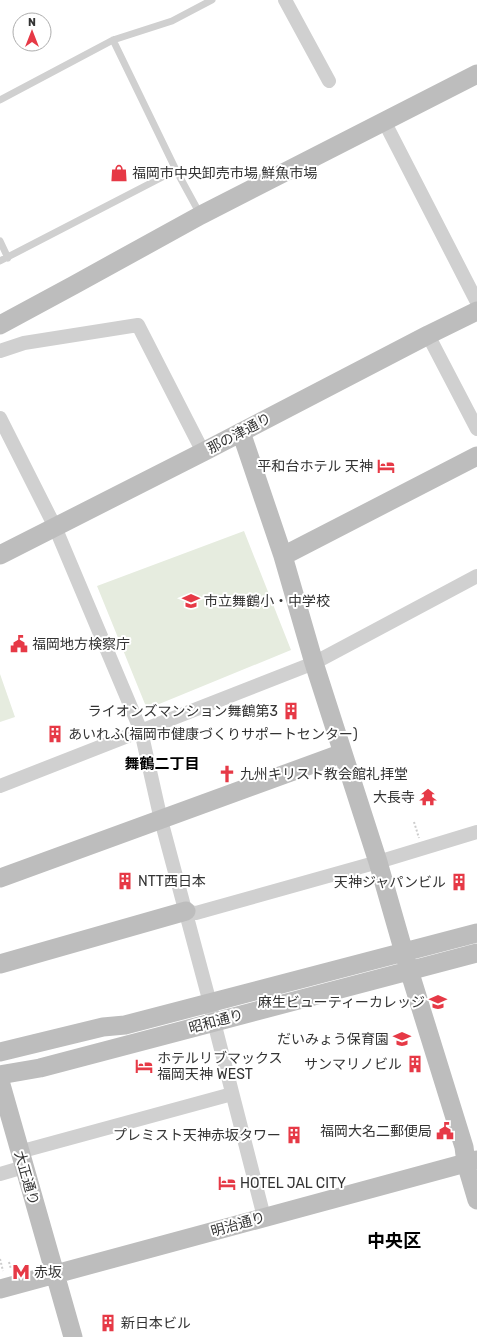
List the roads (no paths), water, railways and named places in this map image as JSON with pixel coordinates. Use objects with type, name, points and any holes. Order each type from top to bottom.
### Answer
[{"type":"street","points":[[285,0],[329,80]]},
{"type":"street","points":[[0,325],[201,215],[477,74]]},
{"type":"street","points":[[384,121],[477,302]]},
{"type":"street","name":"那の津通り","points":[[0,555],[477,311]]},
{"type":"street","points":[[0,351],[24,343],[138,325],[203,452]]},
{"type":"street","points":[[428,335],[477,429]]},
{"type":"street","points":[[0,418],[55,527],[141,731],[161,820],[210,1003],[264,1217]]},
{"type":"street","points":[[241,432],[283,556],[314,662],[378,862],[409,970],[464,1147],[472,1161],[477,1200]]},
{"type":"street","points":[[283,556],[477,456]]},
{"type":"street","points":[[0,786],[314,662],[477,576]]},
{"type":"street","points":[[0,878],[343,753]]},
{"type":"street","points":[[0,964],[186,911],[196,913],[378,862],[477,832]]},
{"type":"street","name":"昭和通り","points":[[0,1052],[103,1027],[125,1025],[477,933]]},
{"type":"street","name":"昭和通り","points":[[0,1075],[40,1068],[477,953]]},
{"type":"street","name":"大正通り","points":[[0,1081],[73,1337]]},
{"type":"street","points":[[0,1174],[22,1159],[232,1094]]},
{"type":"street","name":"明治通り","points":[[2,1280],[56,1275],[472,1161]]},
{"type":"lane","points":[[0,100],[113,40],[172,21],[212,0]]},
{"type":"lane","points":[[113,40],[176,170],[201,215]]},
{"type":"lane","points":[[0,262],[176,170]]},
{"type":"lane","points":[[0,241],[8,258]]},
{"type":"place","name":"福岡市中央卸売市場 鮮魚市場","points":[[119,173]]},
{"type":"place","name":"平和台ホテル 天神","points":[[386,466]]},
{"type":"place","name":"市立舞鶴小・中学校","points":[[191,601]]},
{"type":"place","name":"福岡地方検察庁","points":[[19,644]]},
{"type":"place","name":"ライオンズマンション舞鶴第3","points":[[291,711]]},
{"type":"place","name":"あいれふ(福岡市健康づくりサポートセンター)","points":[[55,734]]},
{"type":"place","name":"九州キリスト教会館礼拝堂","points":[[227,774]]},
{"type":"place","name":"大長寺","points":[[428,797]]},
{"type":"place","name":"NTT西日本","points":[[125,881]]},
{"type":"place","name":"天神ジャパンビル","points":[[459,882]]},
{"type":"place","name":"麻生ビューティーカレッジ","points":[[438,1002]]},
{"type":"place","name":"だいみょう保育園","points":[[402,1039]]},
{"type":"place","name":"サンマリノビル","points":[[415,1064]]},
{"type":"place","name":"ホテルリブマックス 福岡天神 WEST","points":[[144,1066]]},
{"type":"place","name":"福岡大名二郵便局","points":[[445,1131]]},
{"type":"place","name":"プレミスト天神赤坂タワー","points":[[294,1135]]},
{"type":"place","name":"HOTEL JAL CITY","points":[[227,1183]]},
{"type":"place","name":"赤坂","points":[[21,1272]]},
{"type":"place","name":"新日本ビル","points":[[108,1323]]},
{"type":"district","name":"舞鶴二丁目","points":[[162,764]]},
{"type":"district","name":"中央区","points":[[394,1241]]}]
